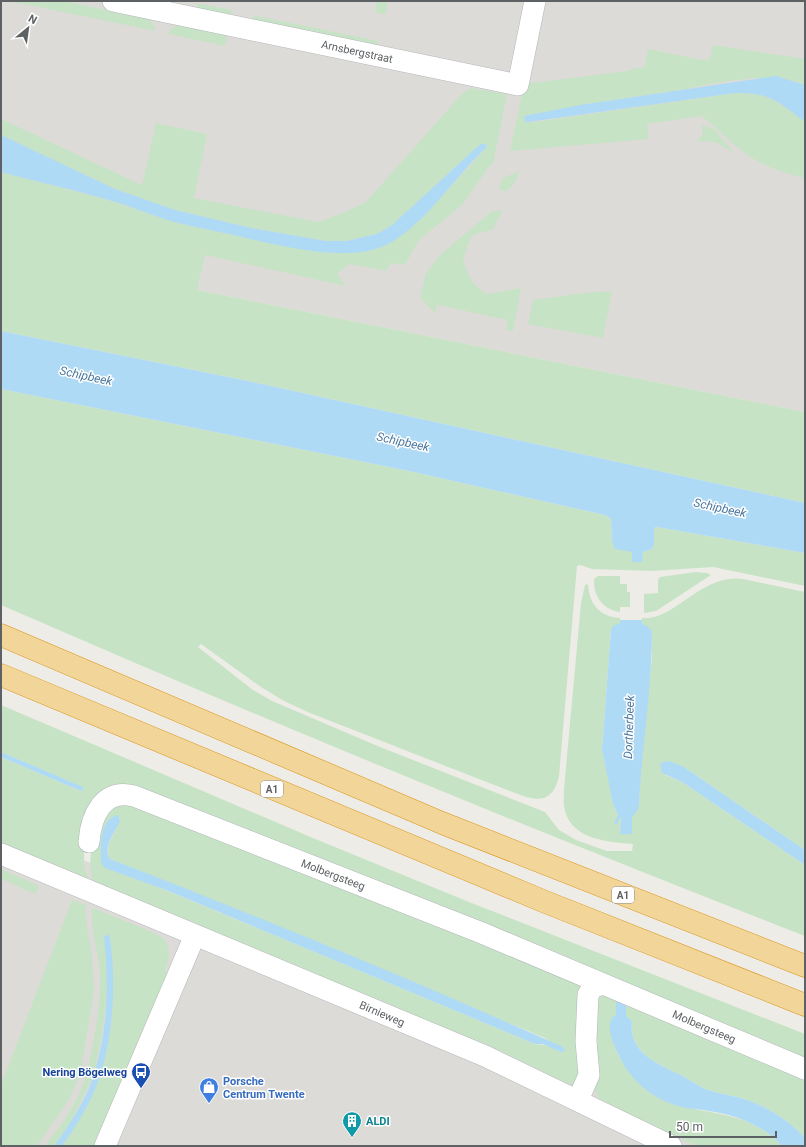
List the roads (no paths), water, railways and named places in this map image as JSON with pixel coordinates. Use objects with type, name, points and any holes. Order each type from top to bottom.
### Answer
[{"type":"highway","name":"A1","points":[[1,635],[442,823],[805,966]]},
{"type":"highway","name":"A1","points":[[1,675],[543,901],[805,1005]]},
{"type":"street","name":"Arnsbergstraat","points":[[113,1],[518,85],[534,1]]},
{"type":"street","name":"Molbergsteeg","points":[[89,842],[96,813],[103,804],[109,799],[118,795],[125,794],[134,796],[482,934],[805,1069]]},
{"type":"street","name":"Birnieweg","points":[[1,854],[485,1056],[671,1146]]},
{"type":"street","points":[[105,1146],[195,935]]},
{"type":"street","points":[[578,1100],[589,1075],[586,1041],[588,995],[592,988],[602,984]]},
{"type":"water","points":[[776,76],[805,85],[805,122],[788,109],[765,96],[735,93],[525,122],[524,116],[580,105]]},
{"type":"water","points":[[1,135],[115,189],[175,210],[251,228],[326,241],[346,241],[377,234],[392,225],[481,144],[485,144],[487,147],[475,158],[428,212],[402,235],[388,244],[372,250],[353,253],[333,253],[270,244],[181,224],[98,197],[1,172]]},
{"type":"water","name":"Schipbeek","points":[[1,331],[248,381],[805,503],[805,553],[657,527],[654,528],[654,545],[652,549],[643,552],[642,562],[632,562],[632,552],[615,549],[612,541],[611,519],[605,515],[409,471],[1,389]]},
{"type":"water","name":"Dortherbeek","points":[[620,620],[642,620],[642,624],[647,626],[652,631],[649,696],[639,804],[638,810],[632,817],[632,834],[620,834],[621,816],[616,825],[614,823],[618,815],[613,804],[602,750],[611,629],[614,625],[620,624]]},
{"type":"water","points":[[1,752],[83,787],[83,790],[81,791],[1,757]]},
{"type":"water","points":[[669,761],[684,767],[805,850],[805,865],[682,782],[662,773],[660,764]]},
{"type":"water","points":[[118,815],[120,821],[110,840],[107,850],[110,859],[282,927],[395,974],[563,1047],[565,1051],[561,1052],[543,1044],[535,1044],[166,890],[105,868],[101,863],[102,835],[107,822]]},
{"type":"water","points":[[107,934],[110,937],[112,954],[113,989],[111,1025],[105,1059],[97,1085],[84,1112],[62,1146],[54,1146],[72,1120],[82,1102],[91,1084],[99,1057],[105,1023],[107,971],[104,937]]},
{"type":"water","points":[[616,1002],[626,1002],[626,1016],[632,1021],[632,1032],[635,1041],[646,1056],[654,1062],[707,1090],[744,1099],[769,1110],[788,1122],[805,1138],[805,1146],[782,1146],[766,1132],[739,1118],[706,1110],[682,1107],[658,1098],[648,1091],[639,1084],[624,1065],[612,1039],[610,1023],[616,1015]]},
{"type":"place","name":"Nering Bögelweg","points":[[141,1089]]},
{"type":"place","name":"Porsche Centrum Twente","points":[[209,1104]]},
{"type":"place","name":"ALDI","points":[[352,1138]]}]
